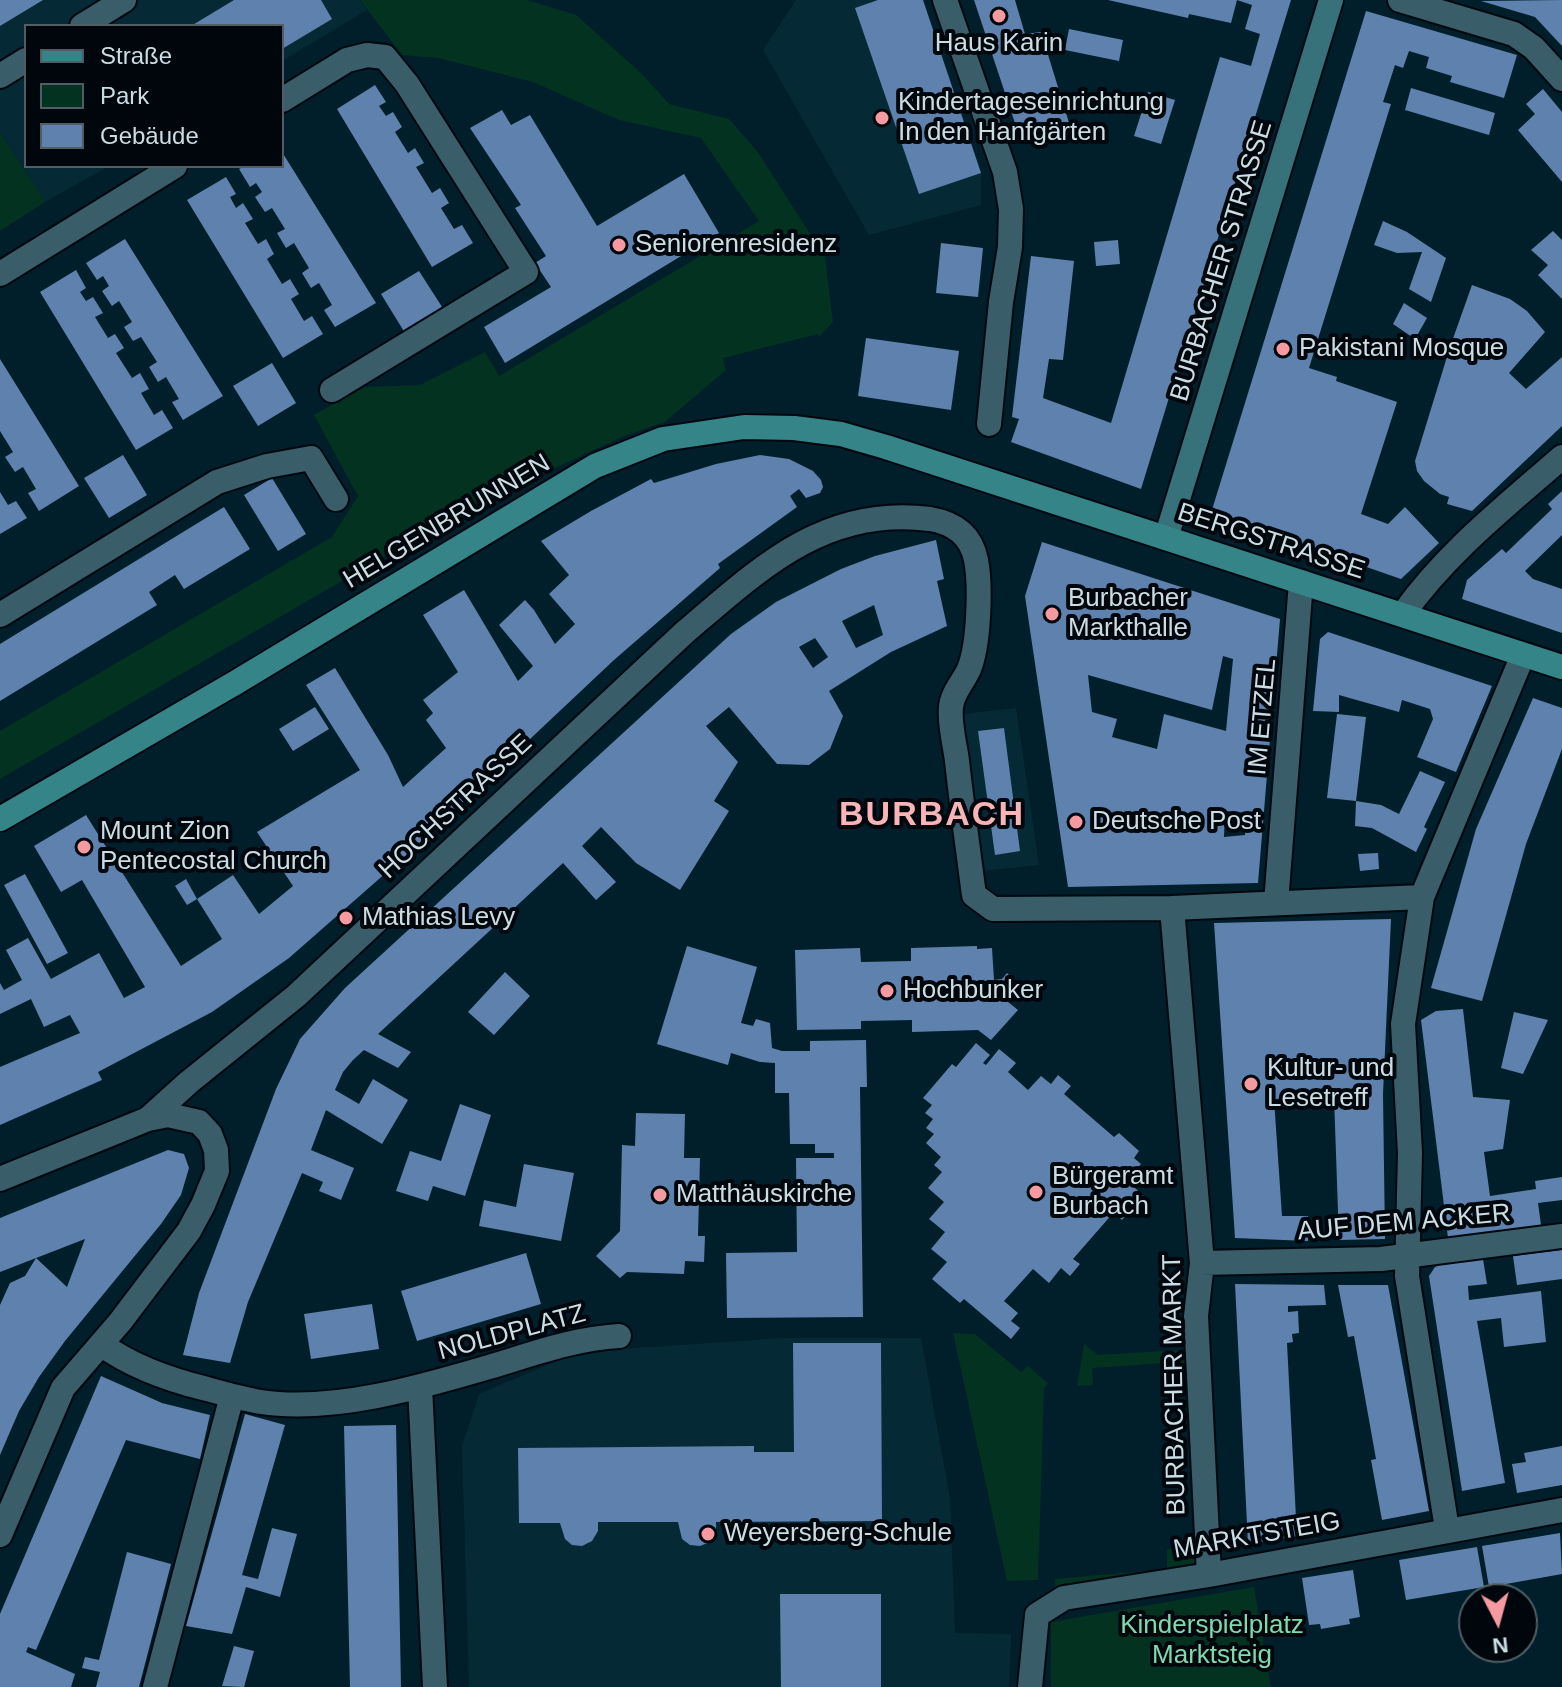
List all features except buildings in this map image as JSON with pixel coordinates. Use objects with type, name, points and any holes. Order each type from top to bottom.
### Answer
[{"type":"main road","name":"BURBACHER STRASSE","points":[[1166,538],[1331,0]]},
{"type":"main road","name":"HELGENBRUNNEN","points":[[0,819],[235,683],[595,466],[636,448],[663,439],[710,431],[744,427],[794,428],[841,434],[962,473]]},
{"type":"main road","name":"BERGSTRASSE","points":[[962,473],[1562,667]]},
{"type":"street","points":[[85,24],[124,0]]},
{"type":"street","points":[[945,0],[1005,172],[1011,209],[1010,247],[1001,302],[989,424]]},
{"type":"street","points":[[1400,0],[1514,34],[1534,48],[1562,79]]},
{"type":"street","points":[[284,99],[347,60],[367,55],[385,57],[407,84],[526,272],[332,390]]},
{"type":"street","points":[[0,76],[24,61]]},
{"type":"street","points":[[0,274],[172,168]]},
{"type":"street","points":[[1403,614],[1430,577],[1562,457]]},
{"type":"street","points":[[0,615],[217,482],[267,466],[311,458],[336,499]]},
{"type":"street","name":"HOCHSTRASSE","points":[[0,1179],[148,1119],[296,996],[684,633],[750,577],[809,538],[873,519],[909,517],[944,521],[969,539],[976,560],[977,627],[969,668],[951,706],[974,895],[993,909],[1172,908]]},
{"type":"street","name":"IM ETZEL","points":[[1276,903],[1301,582]]},
{"type":"street","points":[[1447,1529],[1407,1276],[1410,1153],[1403,1024],[1422,897],[1523,655]]},
{"type":"street","points":[[1172,908],[1422,897]]},
{"type":"street","name":"BURBACHER MARKT","points":[[1172,908],[1202,1263],[1196,1316],[1209,1575]]},
{"type":"street","points":[[0,1535],[63,1388],[189,1231],[217,1171],[216,1150],[210,1134],[199,1122],[168,1115],[148,1119]]},
{"type":"street","name":"AUF DEM ACKER","points":[[1202,1263],[1408,1256],[1562,1236]]},
{"type":"street","name":"NOLDPLATZ","points":[[101,1344],[129,1362],[184,1383],[263,1403],[296,1403],[379,1396],[584,1339],[619,1336]]},
{"type":"street","points":[[420,1387],[435,1687]]},
{"type":"street","points":[[155,1687],[232,1396]]},
{"type":"street","name":"MARKTSTEIG","points":[[1030,1687],[1037,1615],[1064,1598],[1209,1575],[1562,1510]]},
{"type":"shaded area","points":[[0,0],[360,0],[367,10],[284,60],[284,24],[24,24],[24,168],[105,168],[45,202],[0,132]]},
{"type":"shaded area","name":"Kindertageseinrichtung In den Hanfgärten","points":[[796,0],[923,0],[981,173],[981,205],[869,235],[763,50]]},
{"type":"shaded area","points":[[1016,708],[1039,865],[982,871],[963,714]]},
{"type":"shaded area","name":"Weyersberg-Schule","points":[[784,1338],[921,1338],[950,1498],[955,1633],[1011,1634],[1009,1687],[469,1687],[462,1446],[479,1394],[578,1352]]},
{"type":"green space","points":[[360,0],[527,0],[576,15],[641,73],[669,104],[729,119],[757,151],[825,257],[833,322],[819,337],[818,334],[723,358],[726,370],[665,422],[624,436],[540,475],[525,475],[0,779],[0,731],[332,537],[358,496],[314,415],[365,387],[420,385],[485,352],[499,376],[759,221],[701,138],[619,120],[533,82],[438,58],[402,55]]},
{"type":"green space","points":[[0,132],[45,202],[0,231]]},
{"type":"green space","points":[[953,1333],[975,1334],[1021,1372],[1028,1366],[1048,1383],[1044,1389],[1038,1580],[1007,1581]]},
{"type":"green space","points":[[1084,1344],[1098,1355],[1198,1349],[1188,1388],[1182,1388],[1180,1362],[1092,1368],[1093,1385],[1077,1386]]},
{"type":"green space","points":[[1189,1539],[1195,1539],[1196,1570],[1055,1590],[1055,1579],[1167,1569],[1167,1549],[1189,1547]]},
{"type":"green space","name":"Kinderspielplatz Marktsteig","points":[[1254,1587],[1271,1687],[1051,1687],[1051,1622]]},
{"type":"place","name":"Haus Karin","points":[[999,16]]},
{"type":"place","name":"Kindertageseinrichtung In den Hanfgärten","points":[[882,118]]},
{"type":"place","name":"Seniorenresidenz","points":[[619,245]]},
{"type":"place","name":"Pakistani Mosque","points":[[1283,349]]},
{"type":"place","name":"Burbacher Markthalle","points":[[1052,614]]},
{"type":"place","name":"Deutsche Post","points":[[1076,822]]},
{"type":"place","name":"Mount Zion Pentecostal Church","points":[[84,847]]},
{"type":"place","name":"Mathias Levy","points":[[346,918]]},
{"type":"place","name":"Hochbunker","points":[[887,991]]},
{"type":"place","name":"Kultur- und Lesetreff","points":[[1251,1084]]},
{"type":"place","name":"Bürgeramt Burbach","points":[[1036,1192]]},
{"type":"place","name":"Matthäuskirche","points":[[660,1195]]},
{"type":"place","name":"Weyersberg-Schule","points":[[708,1534]]},
{"type":"district","name":"BURBACH","points":[[932,816]]}]
